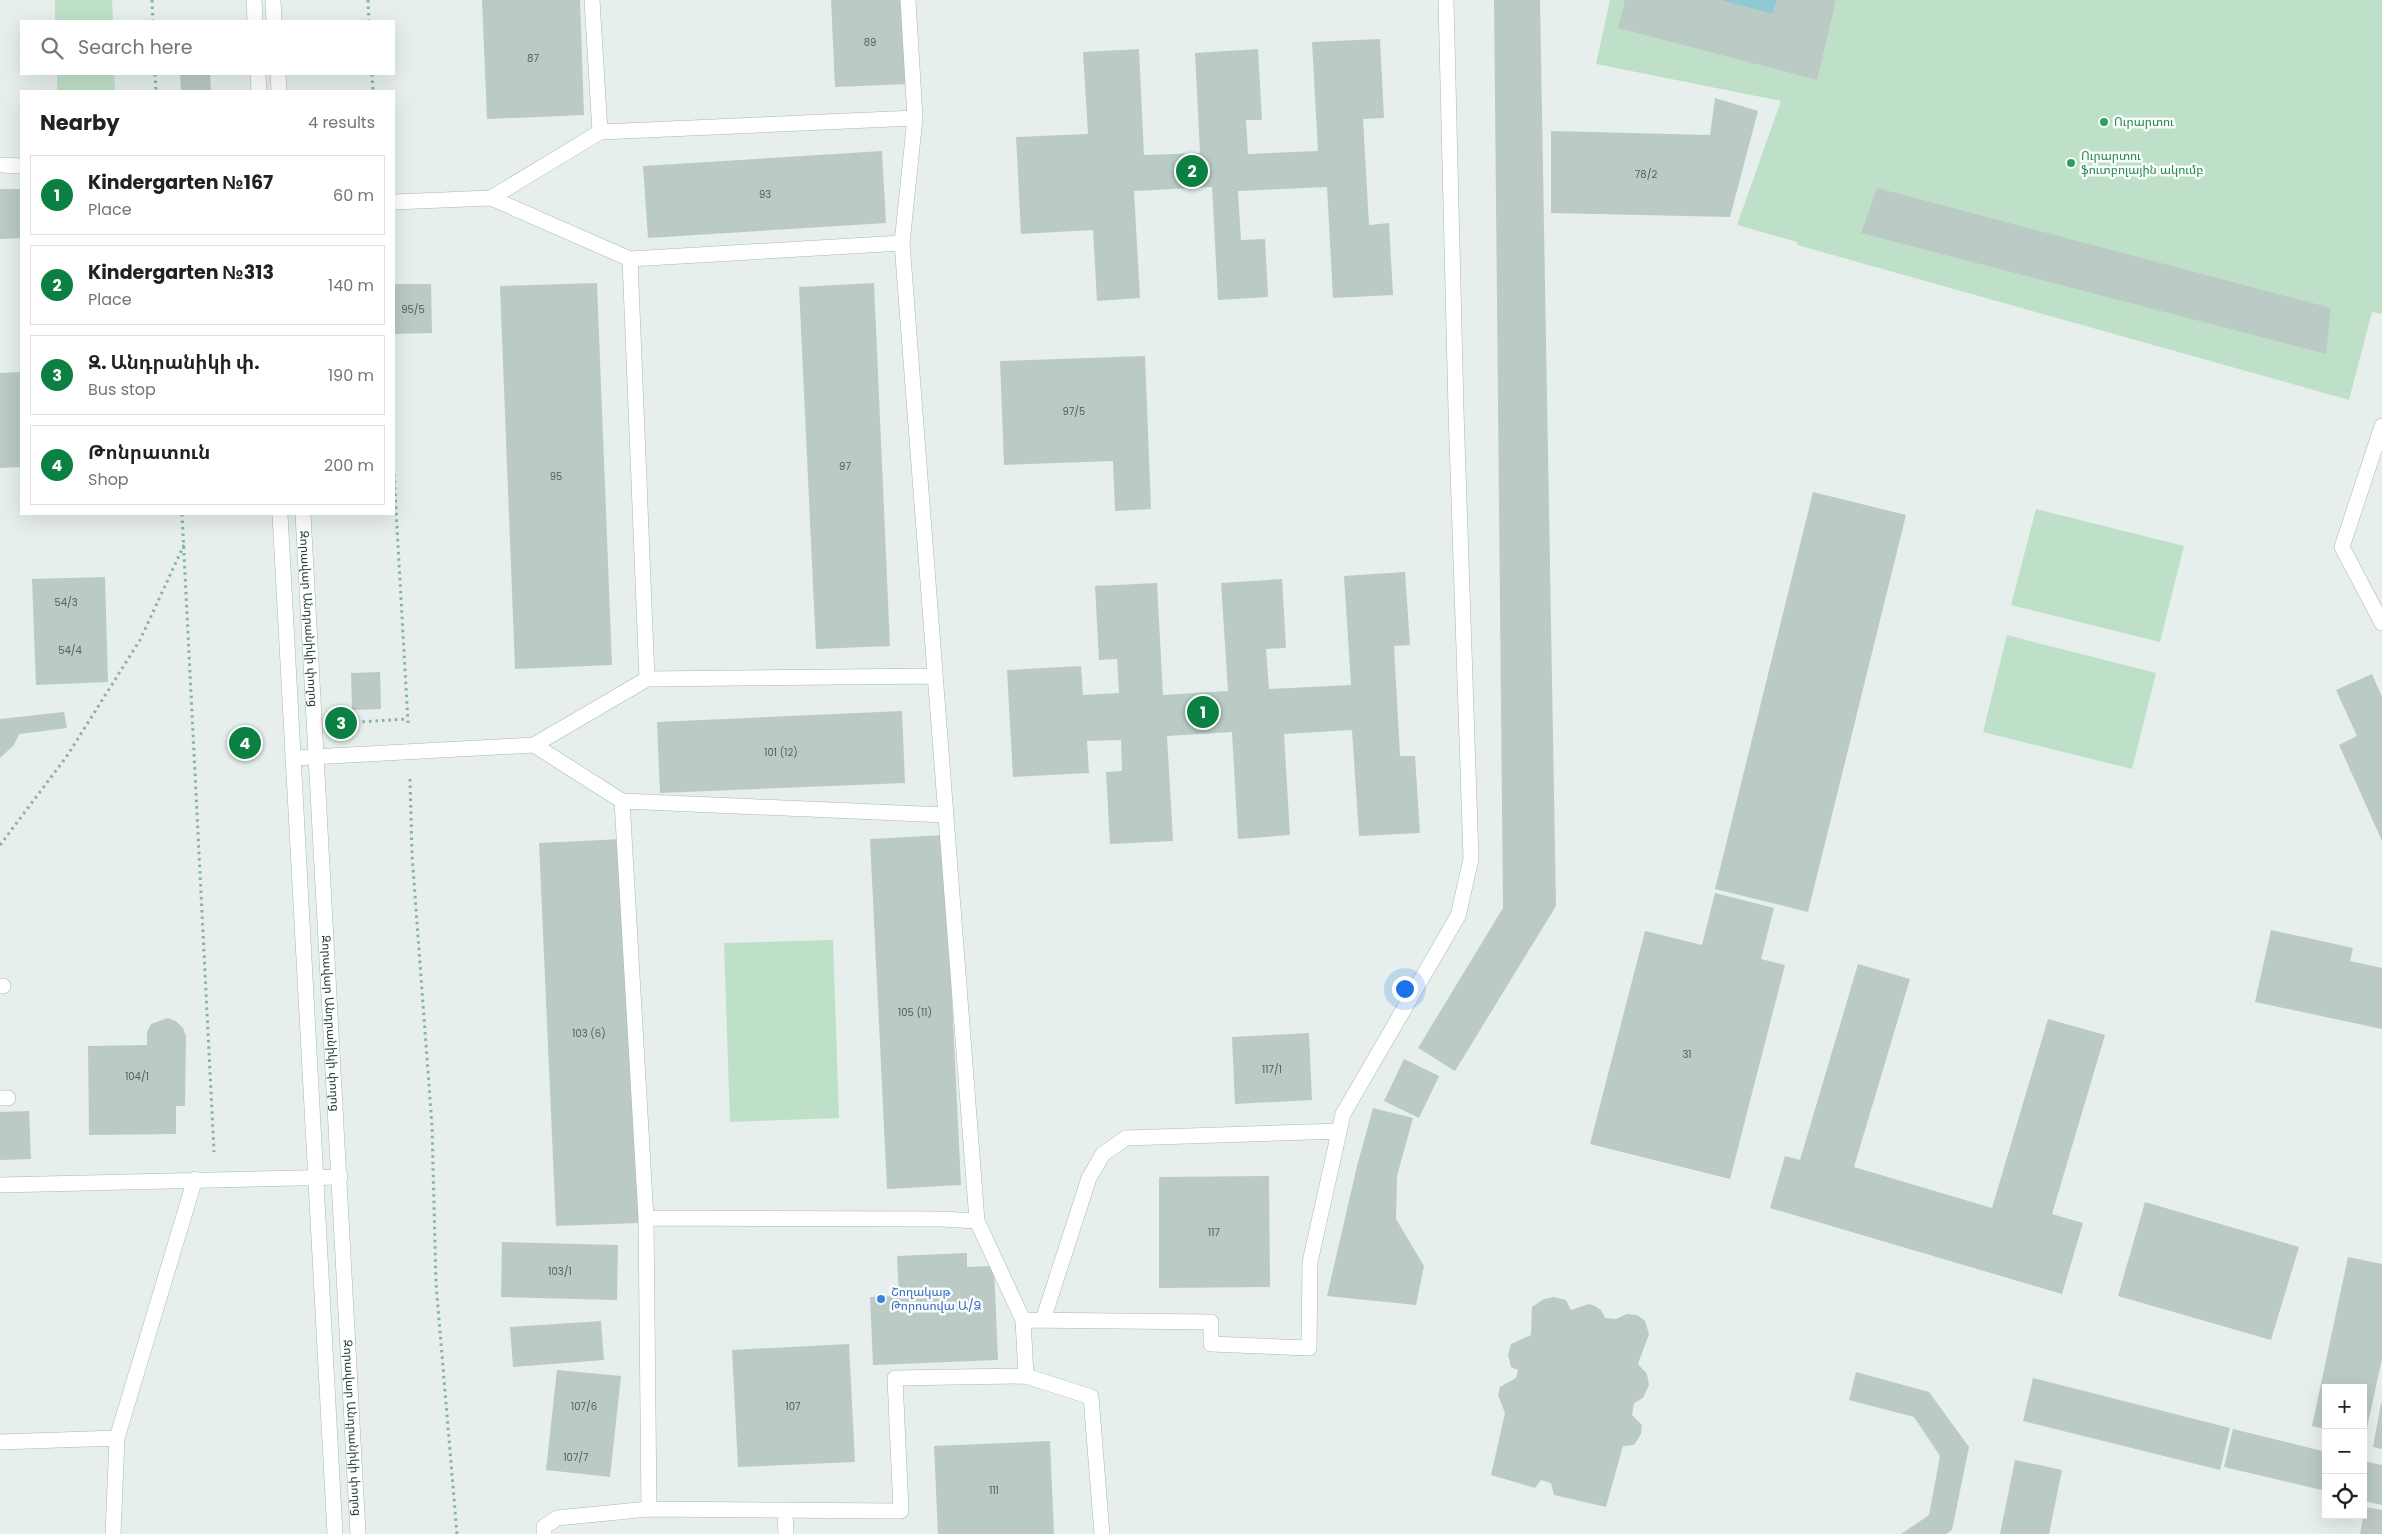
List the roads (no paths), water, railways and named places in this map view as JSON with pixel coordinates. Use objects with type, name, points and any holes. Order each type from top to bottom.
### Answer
[{"type":"main road","points":[[254,0],[256,20]]},
{"type":"main road","points":[[273,0],[274,20]]},
{"type":"main road","points":[[592,0],[600,132]]},
{"type":"main road","points":[[908,0],[914,118],[902,244],[944,815],[977,1221],[1023,1320],[1026,1376]]},
{"type":"main road","points":[[1023,1320],[1210,1322],[1210,1344],[1308,1348],[1310,1262],[1342,1114],[1458,916],[1471,859],[1456,410],[1446,0]]},
{"type":"main road","points":[[258,75],[259,90]]},
{"type":"main road","points":[[278,75],[279,90]]},
{"type":"main road","points":[[492,198],[600,132],[914,118]]},
{"type":"main road","points":[[0,166],[20,166]]},
{"type":"main road","points":[[395,202],[492,198],[630,259],[902,244]]},
{"type":"main road","points":[[630,259],[648,679]]},
{"type":"main road","points":[[2382,426],[2342,547],[2382,623]]},
{"type":"main road","name":"Զորավար Անդրանիկի փողոց","points":[[280,515],[335,1534]]},
{"type":"main road","name":"Զորավար Անդրանիկի փողոց","points":[[303,515],[358,1534]]},
{"type":"main road","points":[[294,758],[316,755],[534,745],[648,679],[935,676]]},
{"type":"main road","points":[[534,745],[622,801],[944,815]]},
{"type":"main road","points":[[622,801],[646,1218],[649,1509]]},
{"type":"main road","points":[[1042,1320],[1089,1178],[1103,1154],[1126,1138],[1339,1131]]},
{"type":"main road","points":[[0,1185],[340,1177]]},
{"type":"main road","points":[[113,1534],[117,1438],[195,1179]]},
{"type":"main road","points":[[646,1218],[940,1219],[977,1221]]},
{"type":"main road","points":[[544,1534],[544,1527],[558,1518],[649,1509],[900,1511],[895,1378],[1026,1376],[1090,1396],[1102,1534]]},
{"type":"main road","points":[[0,1442],[117,1438]]},
{"type":"main road","points":[[785,1511],[786,1534]]},
{"type":"water","points":[[1719,0],[1777,0],[1773,14]]},
{"type":"place","name":"Ուրարտու","points":[[2104,122]]},
{"type":"place","name":"Ուրարտու ֆուտբոլային ակումբ","points":[[2071,163]]},
{"type":"place","name":"Kindergarten №313","points":[[1192,171]]},
{"type":"place","name":"Kindergarten №167","points":[[1203,712]]},
{"type":"place","name":"Զ. Անդրանիկի փ.","points":[[341,723]]},
{"type":"place","name":"Թոնրատուն","points":[[245,743]]},
{"type":"place","name":"Շողակաթ Թորոսովա Ա/Ձ","points":[[881,1299]]}]
